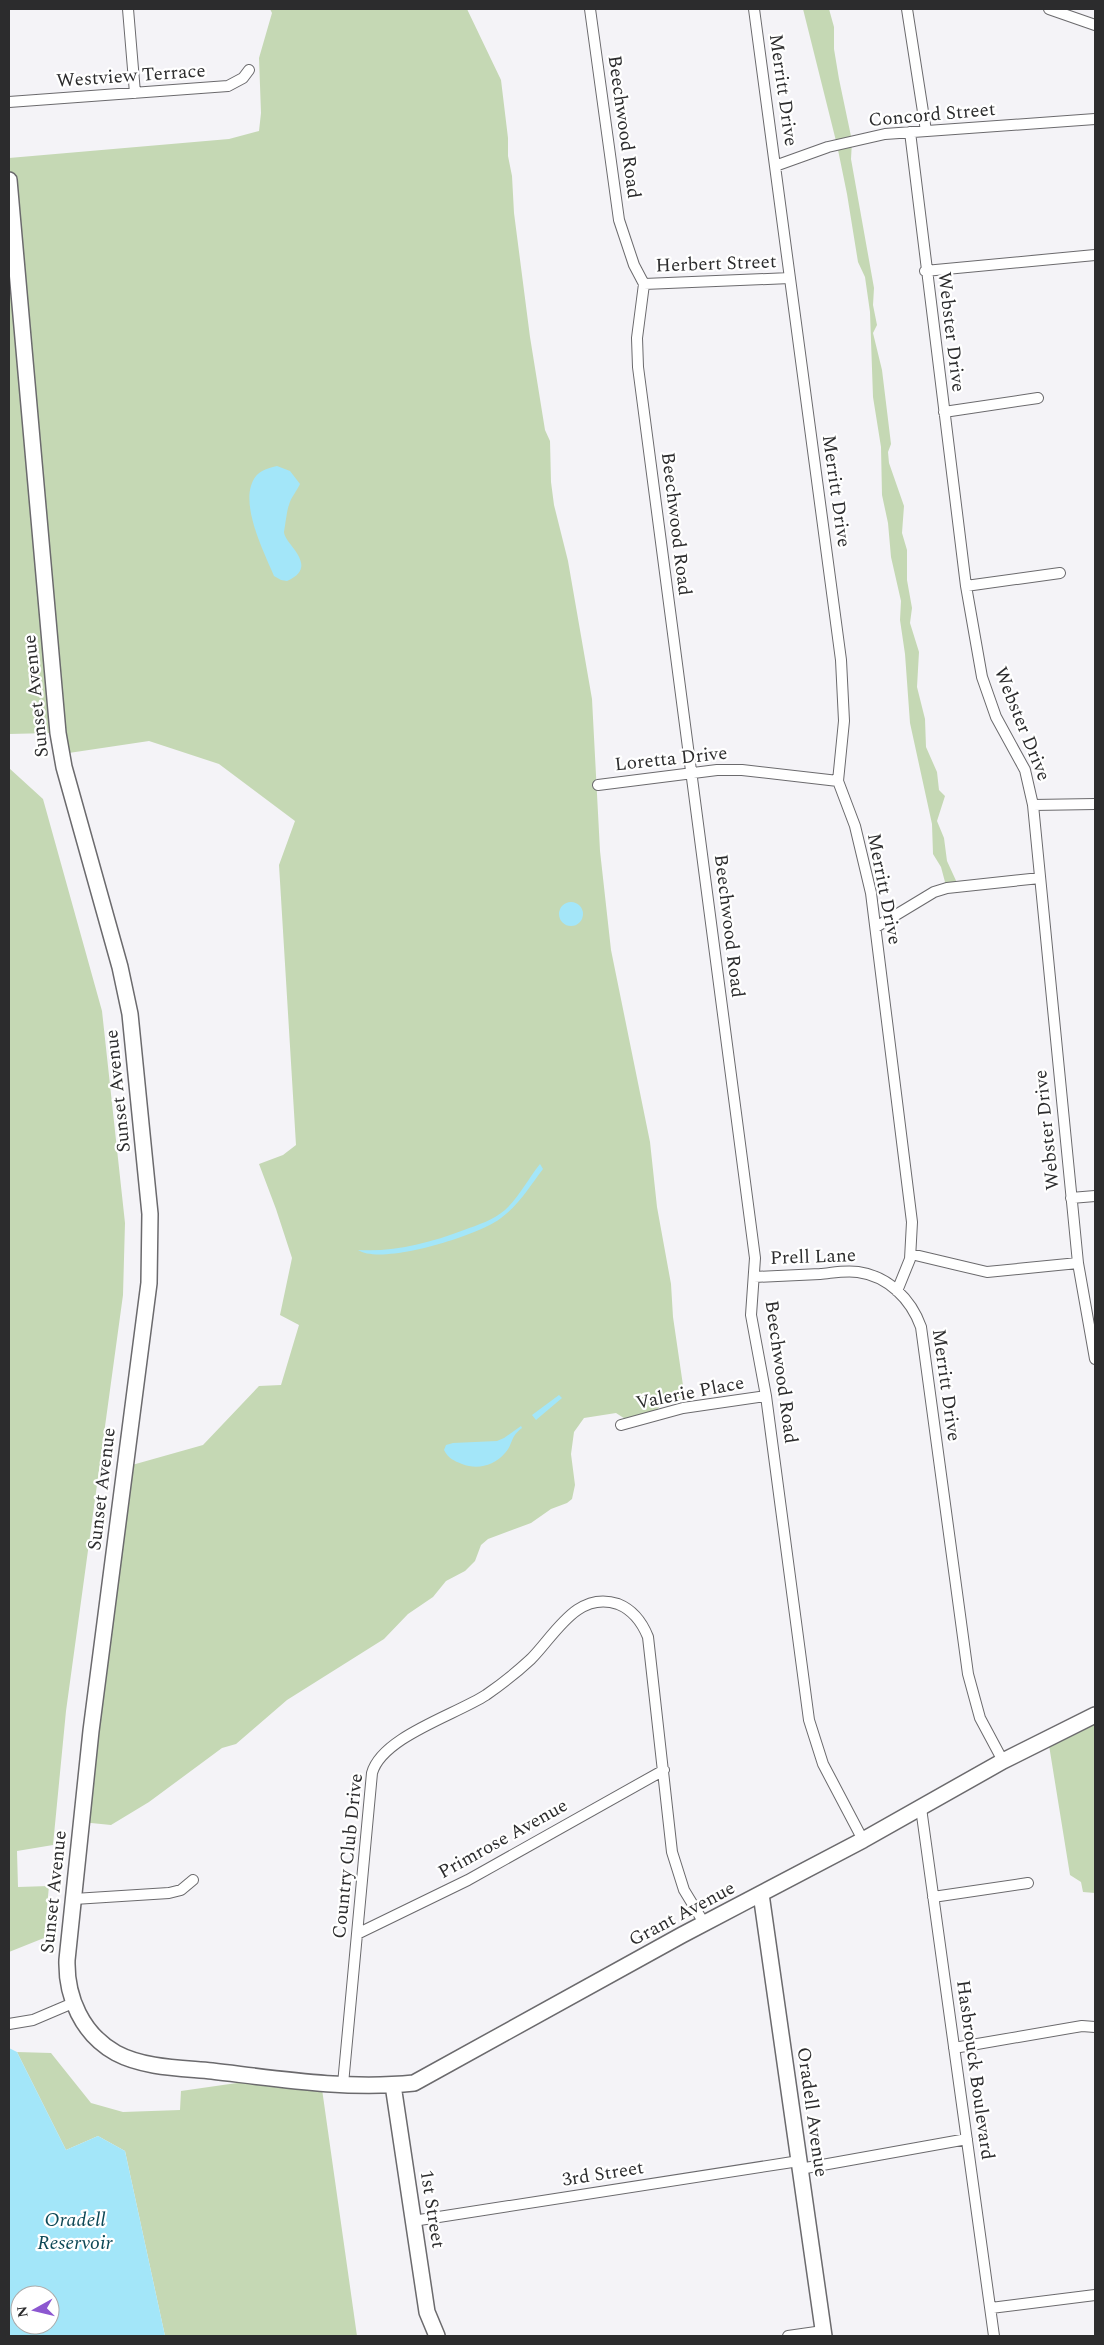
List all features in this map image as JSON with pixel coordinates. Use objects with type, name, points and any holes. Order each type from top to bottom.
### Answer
[{"type":"street","points":[[128,9],[135,93]]},
{"type":"street","name":"Beechwood Road","points":[[590,9],[619,220],[627,249],[644,284],[637,338],[638,367],[755,1258],[751,1315],[766,1396],[809,1720],[823,1764],[863,1840]]},
{"type":"street","name":"Merritt Drive","points":[[754,9],[841,660],[844,721],[838,781],[864,859],[876,927],[912,1222],[911,1254],[905,1275],[897,1291],[909,1303],[921,1327],[968,1674],[980,1718],[1003,1761]]},
{"type":"street","points":[[907,9],[926,131]]},
{"type":"street","points":[[1049,9],[1095,25]]},
{"type":"street","name":"Westview Terrace","points":[[9,102],[228,86],[243,78],[249,70]]},
{"type":"street","name":"Concord Street","points":[[775,166],[859,139],[910,132],[1095,119]]},
{"type":"street","name":"Webster Drive","points":[[910,132],[925,270],[966,586],[986,690],[996,717],[1025,770],[1033,806],[1078,1263],[1095,1359]]},
{"type":"street","name":"Sunset Avenue","points":[[9,180],[59,737],[64,767],[127,994],[150,1214],[149,1282],[91,1731],[67,1974],[73,2003],[84,2024],[116,2053],[146,2064],[272,2078]]},
{"type":"street","points":[[925,270],[1095,255]]},
{"type":"street","name":"Herbert Street","points":[[644,284],[790,278]]},
{"type":"street","points":[[944,412],[1038,398]]},
{"type":"street","points":[[966,586],[1060,573]]},
{"type":"street","name":"Loretta Drive","points":[[598,785],[691,772],[742,770],[838,781]]},
{"type":"street","points":[[1033,806],[1095,804]]},
{"type":"street","points":[[876,927],[942,889],[1040,878]]},
{"type":"street","points":[[1071,1198],[1095,1196]]},
{"type":"street","points":[[911,1254],[987,1272],[1078,1263]]},
{"type":"street","name":"Prell Lane","points":[[754,1277],[856,1271],[882,1280],[897,1291]]},
{"type":"street","name":"Valerie Place","points":[[621,1425],[683,1408],[766,1396]]},
{"type":"street","name":"Country Club Drive","points":[[342,2084],[372,1773],[378,1760],[392,1745],[473,1702],[511,1676],[581,1606],[591,1603],[612,1602],[631,1612],[644,1627],[648,1637],[672,1852],[677,1871],[688,1898],[704,1924]]},
{"type":"street","name":"Grant Avenue","points":[[272,2078],[378,2087],[414,2083],[704,1924],[863,1840],[1003,1761],[1095,1715]]},
{"type":"street","name":"Primrose Avenue","points":[[357,1934],[468,1880],[664,1770]]},
{"type":"street","name":"Hasbrouck Boulevard","points":[[921,1808],[994,2336]]},
{"type":"street","points":[[74,1899],[168,1894],[181,1890],[193,1880]]},
{"type":"street","points":[[933,1897],[1028,1883]]},
{"type":"street","name":"Oradell Avenue","points":[[761,1894],[824,2334]]},
{"type":"street","points":[[9,2024],[33,2020],[73,2003]]},
{"type":"street","points":[[954,2048],[1082,2026],[1095,2027]]},
{"type":"street","name":"1st Street","points":[[393,2085],[427,2312],[436,2336]]},
{"type":"street","name":"3rd Street","points":[[413,2221],[967,2139]]},
{"type":"street","points":[[990,2308],[1095,2295]]},
{"type":"street","points":[[788,2336],[824,2334]]},
{"type":"green space","points":[[270,9],[467,9],[501,80],[508,138],[508,156],[512,176],[514,213],[530,337],[545,430],[550,441],[551,482],[554,505],[568,561],[592,699],[600,851],[611,950],[650,1142],[657,1207],[671,1284],[673,1317],[685,1399],[662,1404],[651,1416],[630,1422],[616,1413],[584,1418],[574,1432],[571,1454],[575,1485],[572,1499],[551,1509],[531,1523],[488,1539],[481,1545],[475,1561],[465,1571],[446,1581],[433,1597],[408,1614],[384,1639],[287,1700],[236,1744],[222,1748],[149,1802],[111,1825],[81,1822],[125,1467],[203,1445],[259,1386],[281,1385],[299,1325],[280,1315],[292,1258],[259,1164],[283,1155],[296,1145],[279,865],[295,821],[219,764],[149,741],[62,754],[51,733],[9,734],[9,158],[229,139],[259,131],[261,113],[259,58],[272,13]]},
{"type":"green space","points":[[803,9],[829,9],[834,27],[834,49],[852,141],[851,159],[874,288],[873,305],[877,325],[873,333],[882,370],[891,444],[888,452],[889,463],[904,506],[902,533],[907,550],[907,580],[912,608],[910,623],[919,652],[917,687],[925,719],[926,747],[937,772],[939,790],[945,796],[937,821],[944,838],[947,861],[958,885],[942,889],[945,882],[941,867],[933,854],[932,824],[910,723],[905,654],[900,620],[901,601],[891,557],[888,523],[882,495],[881,447],[873,397],[870,312],[865,277],[858,262],[837,145]]},
{"type":"green space","points":[[9,768],[43,799],[102,1011],[125,1223],[123,1295],[66,1711],[53,1845],[17,1851],[18,1887],[49,1886],[44,1938],[9,1952]]},
{"type":"green space","points":[[1095,1715],[1095,1893],[1083,1892],[1081,1882],[1070,1875],[1048,1739]]},
{"type":"green space","points":[[17,2052],[51,2053],[91,2103],[123,2112],[180,2110],[181,2091],[272,2078],[321,2082],[357,2336],[165,2336],[125,2151],[98,2136],[66,2150]]},
{"type":"water","points":[[277,466],[290,471],[300,484],[288,507],[284,532],[298,555],[301,569],[297,575],[287,581],[274,576],[254,526],[249,498],[251,486],[256,476],[268,468]]},
{"type":"water","points":[[566,902],[576,902],[583,909],[583,919],[576,926],[566,926],[559,919],[559,909]]},
{"type":"water","points":[[540,1164],[543,1169],[519,1201],[501,1218],[490,1225],[453,1240],[408,1251],[370,1254],[358,1250],[386,1250],[412,1246],[485,1222],[500,1214],[510,1205]]},
{"type":"water","points":[[559,1395],[562,1398],[536,1420],[532,1415]]},
{"type":"water","points":[[521,1426],[522,1428],[515,1435],[505,1453],[496,1461],[485,1466],[474,1467],[456,1462],[444,1450],[446,1445],[453,1443],[497,1441]]},
{"type":"water","name":"Oradell Reservoir","points":[[9,2048],[17,2052],[66,2150],[98,2136],[125,2151],[165,2336],[9,2336]]}]
